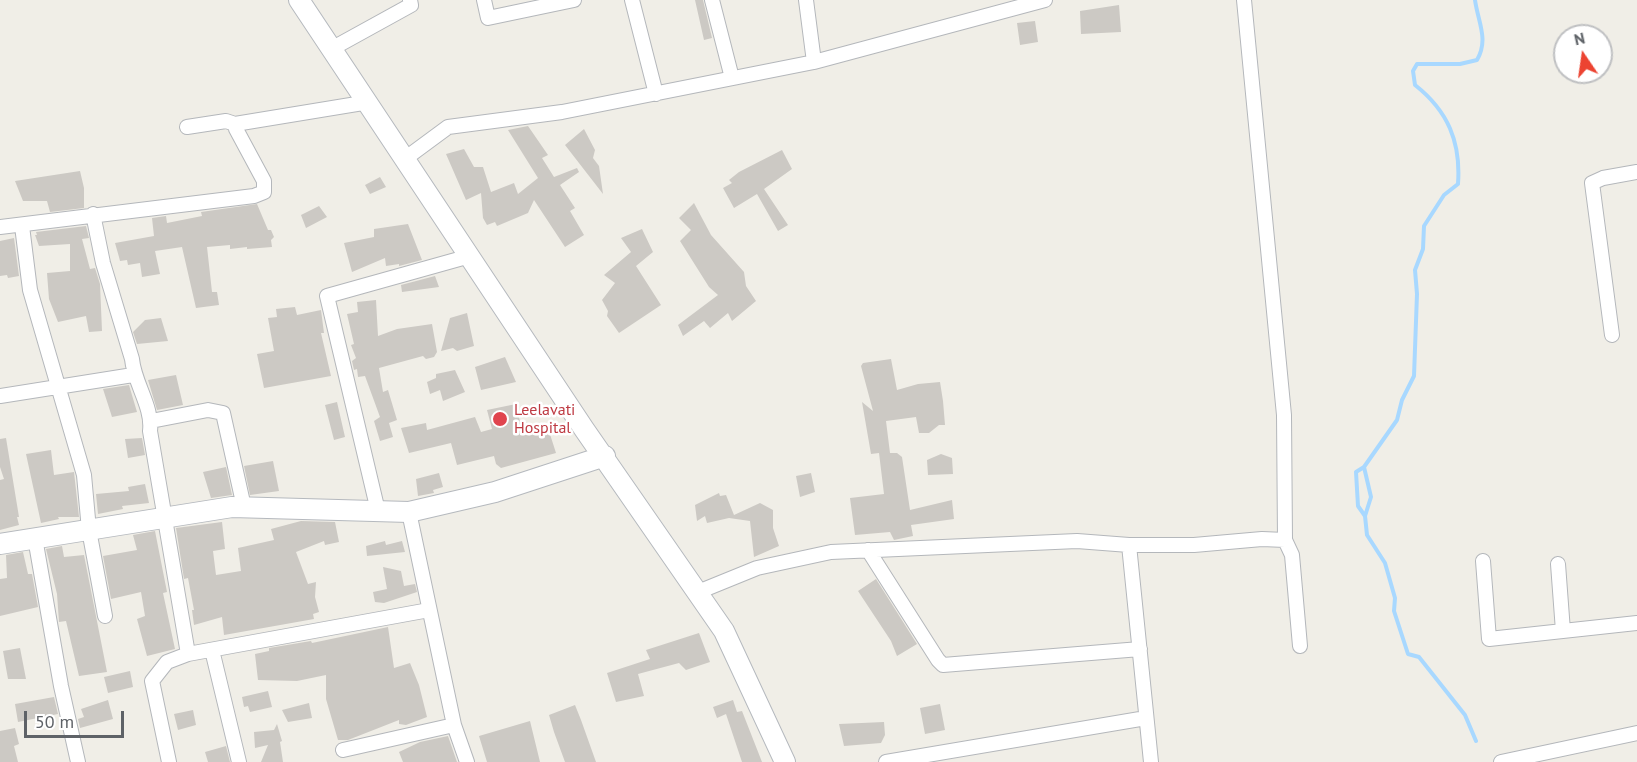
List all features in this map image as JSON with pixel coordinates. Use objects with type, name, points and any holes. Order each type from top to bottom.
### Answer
[{"type":"main road","points":[[299,0],[369,102],[584,429],[605,456],[724,631],[785,762]]},
{"type":"main road","points":[[0,544],[244,507],[410,512],[495,492],[605,456]]},
{"type":"street","points":[[333,48],[411,5],[410,0]]},
{"type":"street","points":[[484,0],[488,18],[566,1]]},
{"type":"street","points":[[632,0],[656,93]]},
{"type":"street","points":[[712,0],[732,78]]},
{"type":"street","points":[[806,0],[814,62]]},
{"type":"street","points":[[406,159],[448,127],[562,112],[814,62],[1045,0]]},
{"type":"street","points":[[1244,0],[1284,415],[1285,540],[1292,555],[1300,646]]},
{"type":"street","points":[[187,127],[226,121],[236,124],[369,102]]},
{"type":"street","points":[[0,227],[22,226],[33,221],[254,196],[264,192],[264,181],[236,129],[236,124]]},
{"type":"street","points":[[1612,335],[1592,183],[1603,178],[1637,172]]},
{"type":"street","points":[[93,214],[103,262],[132,359],[133,375],[151,421],[150,431],[163,518],[188,654]]},
{"type":"street","points":[[22,226],[30,290],[57,387],[66,404],[84,475],[89,530],[105,616]]},
{"type":"street","points":[[378,511],[327,296],[470,256]]},
{"type":"street","points":[[0,396],[133,375]]},
{"type":"street","points":[[151,421],[208,410],[223,412],[244,507]]},
{"type":"street","points":[[410,512],[454,725],[467,762]]},
{"type":"street","points":[[35,538],[78,762]]},
{"type":"street","points":[[698,592],[757,568],[831,552],[1077,541],[1130,545],[1194,545],[1262,538],[1285,540]]},
{"type":"street","points":[[1130,545],[1150,762]]},
{"type":"street","points":[[868,550],[943,665],[1140,649]]},
{"type":"street","points":[[1483,561],[1489,639],[1637,623]]},
{"type":"street","points":[[1558,564],[1563,632]]},
{"type":"street","points":[[169,762],[152,681],[167,662],[188,654],[429,610]]},
{"type":"street","points":[[212,650],[239,762]]},
{"type":"street","points":[[886,762],[1146,718]]},
{"type":"street","points":[[343,750],[454,725]]},
{"type":"street","points":[[1501,762],[1637,733]]},
{"type":"building","points":[[695,0],[703,0],[712,38],[704,40]]},
{"type":"building","points":[[1119,5],[1121,32],[1081,34],[1080,11]]},
{"type":"building","points":[[1035,21],[1038,42],[1020,45],[1017,23]]},
{"type":"building","points":[[528,126],[548,155],[542,158],[554,177],[577,168],[579,172],[560,185],[575,208],[570,211],[584,235],[565,247],[534,200],[528,213],[497,226],[495,222],[487,225],[483,218],[481,193],[466,200],[446,154],[464,149],[474,167],[483,167],[491,192],[514,183],[518,194],[538,178],[508,130]]},
{"type":"building","points":[[584,129],[595,150],[593,158],[599,166],[603,194],[565,145]]},
{"type":"building","points":[[782,150],[792,169],[764,189],[788,225],[778,231],[757,194],[734,208],[723,188],[732,183],[729,180],[739,172]]},
{"type":"building","points":[[80,171],[84,188],[84,208],[50,212],[47,201],[23,201],[15,181]]},
{"type":"building","points":[[380,177],[386,187],[370,194],[365,185]]},
{"type":"building","points":[[694,203],[711,235],[744,272],[746,286],[756,301],[732,321],[728,313],[710,328],[704,321],[683,336],[678,325],[718,295],[709,287],[680,241],[691,230],[679,218]]},
{"type":"building","points":[[257,204],[268,230],[271,230],[274,237],[271,240],[272,247],[230,249],[230,245],[207,247],[212,292],[217,292],[219,305],[196,308],[182,247],[155,251],[160,274],[142,277],[140,263],[128,265],[127,260],[120,261],[115,243],[154,236],[152,218],[166,216],[167,223],[202,216],[201,212]]},
{"type":"building","points":[[319,206],[327,217],[306,228],[301,215]]},
{"type":"building","points":[[408,224],[422,260],[399,266],[399,264],[386,266],[385,258],[352,272],[344,243],[374,237],[374,229]]},
{"type":"building","points":[[86,226],[89,238],[82,239],[90,269],[95,268],[100,284],[102,331],[89,332],[86,316],[58,322],[49,299],[47,273],[70,271],[70,244],[39,246],[35,235],[37,235],[36,232]]},
{"type":"building","points":[[642,229],[653,252],[636,266],[661,305],[619,333],[607,316],[608,311],[602,300],[615,283],[604,275],[631,252],[621,238]]},
{"type":"building","points":[[14,238],[19,276],[8,278],[7,275],[0,276],[0,241]]},
{"type":"building","points":[[435,276],[439,287],[402,292],[401,285]]},
{"type":"building","points":[[376,300],[378,336],[397,329],[432,324],[437,352],[434,357],[426,359],[423,356],[379,368],[383,392],[388,390],[397,420],[389,423],[393,437],[380,441],[374,421],[380,417],[365,376],[358,377],[357,369],[354,370],[352,361],[356,358],[351,345],[354,344],[347,314],[358,312],[357,302]]},
{"type":"building","points":[[295,307],[297,315],[321,310],[324,333],[321,333],[331,376],[264,388],[257,354],[274,351],[268,318],[277,317],[276,309]]},
{"type":"building","points":[[467,313],[474,346],[457,351],[453,348],[441,351],[450,318]]},
{"type":"building","points":[[161,318],[168,341],[137,344],[133,332],[145,320]]},
{"type":"building","points":[[505,357],[516,382],[481,390],[475,367]]},
{"type":"building","points":[[891,359],[897,390],[918,384],[940,382],[943,401],[945,425],[939,425],[929,433],[919,433],[916,417],[886,421],[890,453],[897,453],[902,457],[910,510],[952,500],[954,519],[911,525],[913,536],[894,540],[890,532],[855,535],[850,498],[884,494],[879,453],[871,454],[862,402],[873,411],[861,366],[863,363]]},
{"type":"building","points":[[455,370],[465,392],[443,401],[440,390],[430,394],[427,382],[436,378],[436,374]]},
{"type":"building","points":[[176,375],[183,405],[157,410],[148,380]]},
{"type":"building","points":[[129,385],[137,412],[112,417],[103,389]]},
{"type":"building","points":[[337,402],[345,437],[334,440],[325,405]]},
{"type":"building","points":[[516,404],[523,435],[548,428],[556,453],[501,468],[496,464],[494,456],[457,465],[451,443],[409,453],[401,428],[426,423],[427,430],[475,417],[481,432],[492,429],[487,410]]},
{"type":"building","points":[[6,438],[19,525],[0,530],[0,480],[4,479],[0,467],[0,439]]},
{"type":"building","points":[[142,438],[145,455],[128,458],[125,439]]},
{"type":"building","points":[[51,450],[54,475],[74,472],[79,517],[58,517],[59,519],[41,523],[26,454]]},
{"type":"building","points":[[941,454],[952,458],[953,474],[928,475],[927,460]]},
{"type":"building","points":[[273,461],[279,491],[250,495],[244,466]]},
{"type":"building","points":[[226,467],[232,495],[211,498],[203,472]]},
{"type":"building","points":[[439,473],[443,487],[433,490],[434,493],[418,496],[416,479]]},
{"type":"building","points":[[811,473],[815,492],[800,497],[796,476]]},
{"type":"building","points":[[145,484],[149,503],[122,506],[123,509],[98,514],[96,494],[129,491],[128,487]]},
{"type":"building","points":[[719,493],[720,496],[726,495],[734,515],[760,503],[773,510],[773,528],[779,546],[754,557],[750,521],[729,518],[707,523],[705,516],[697,521],[695,505]]},
{"type":"building","points":[[301,521],[335,522],[339,542],[325,545],[324,541],[296,552],[308,584],[316,582],[315,597],[319,612],[313,614],[314,619],[224,635],[222,617],[194,625],[192,610],[194,610],[188,578],[184,579],[176,528],[222,522],[225,549],[213,551],[216,575],[241,571],[238,548],[274,540],[271,529]]},
{"type":"building","points":[[155,531],[167,592],[163,593],[175,649],[147,656],[137,619],[145,616],[141,592],[111,599],[103,556],[137,550],[133,535]]},
{"type":"building","points":[[385,541],[386,545],[402,541],[405,552],[367,556],[366,546]]},
{"type":"building","points":[[62,546],[64,557],[84,555],[107,672],[79,676],[66,621],[59,622],[57,594],[46,549]]},
{"type":"building","points":[[23,552],[28,574],[32,574],[38,607],[0,616],[0,579],[7,578],[6,555]]},
{"type":"building","points":[[383,567],[401,571],[404,586],[415,584],[417,592],[384,603],[375,602],[373,592],[387,589]]},
{"type":"building","points":[[876,579],[917,644],[897,656],[891,641],[858,591]]},
{"type":"building","points":[[388,627],[394,668],[410,663],[419,685],[427,717],[406,725],[399,724],[399,720],[348,740],[338,740],[326,699],[326,675],[297,681],[258,680],[255,654],[269,651],[269,648],[311,641],[312,643]]},
{"type":"building","points":[[699,633],[710,662],[686,670],[679,663],[638,674],[644,696],[616,702],[607,673],[650,659],[646,650]]},
{"type":"building","points":[[20,648],[26,679],[8,679],[3,651]]},
{"type":"building","points":[[130,671],[133,687],[108,693],[104,677]]},
{"type":"building","points":[[268,691],[272,707],[250,712],[248,706],[244,707],[242,697]]},
{"type":"building","points":[[54,697],[58,714],[18,722],[15,704]]},
{"type":"building","points":[[108,700],[113,719],[80,728],[78,719],[84,717],[81,709]]},
{"type":"building","points":[[733,700],[737,712],[742,711],[762,762],[742,762],[726,714],[717,718],[713,707]]},
{"type":"building","points":[[309,703],[312,718],[288,722],[282,710]]},
{"type":"building","points":[[940,704],[945,730],[925,734],[920,708]]},
{"type":"building","points":[[575,705],[596,762],[565,762],[549,715]]},
{"type":"building","points":[[193,710],[196,725],[178,730],[174,714]]},
{"type":"building","points":[[530,721],[540,762],[487,762],[479,736]]},
{"type":"building","points":[[884,722],[885,735],[881,743],[844,746],[839,724]]},
{"type":"building","points":[[277,724],[282,741],[280,742],[283,762],[261,762],[268,745],[255,748],[254,732],[274,730]]},
{"type":"building","points":[[15,728],[19,744],[14,746],[18,762],[0,762],[0,731]]},
{"type":"building","points":[[448,736],[457,762],[403,762],[399,752],[420,742]]},
{"type":"building","points":[[226,746],[230,762],[208,762],[205,752]]},
{"type":"waterway","points":[[1475,0],[1482,30],[1482,45],[1477,60],[1460,64],[1417,64],[1413,71],[1415,85],[1436,106],[1450,128],[1457,154],[1458,184],[1444,195],[1424,226],[1423,249],[1415,270],[1417,294],[1414,376],[1402,400],[1397,420],[1364,467],[1356,472],[1358,506],[1365,516],[1367,535],[1385,563],[1395,598],[1394,611],[1408,654],[1419,657],[1465,715],[1476,741]]},
{"type":"waterway","points":[[1364,467],[1371,497],[1365,516]]},
{"type":"place","name":"Leelavati Hospital","points":[[500,419]]}]
